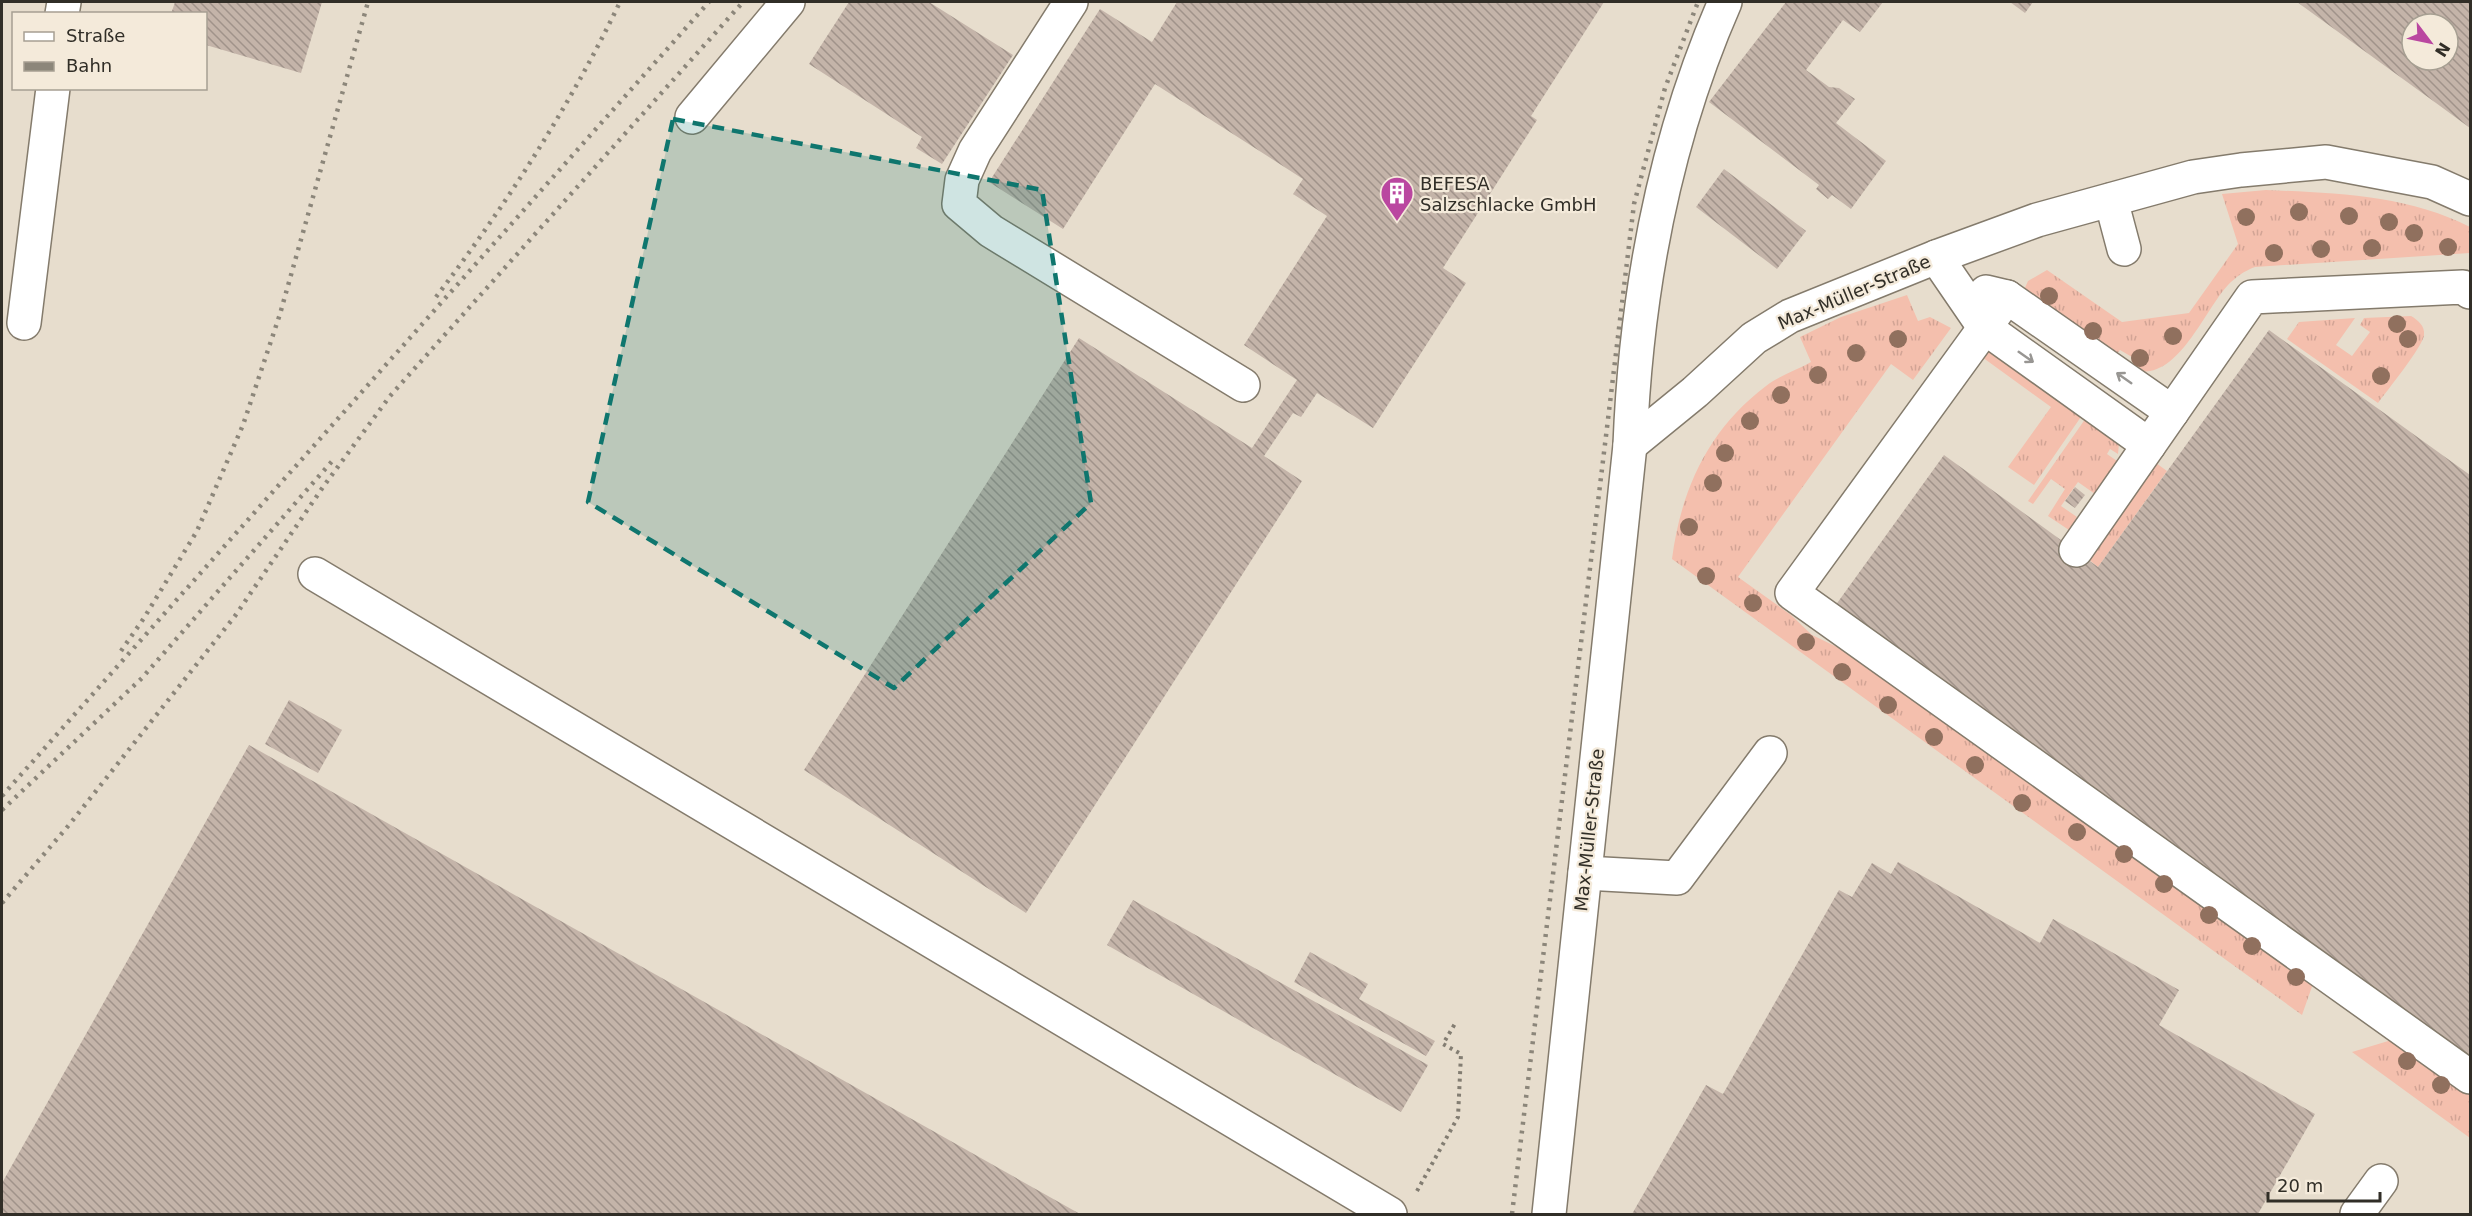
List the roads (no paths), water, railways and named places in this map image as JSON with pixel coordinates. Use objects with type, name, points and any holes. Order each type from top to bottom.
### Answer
[{"type":"lane","points":[[692,117],[788,2]]},
{"type":"lane","points":[[1071,2],[975,151],[962,180],[959,204],[991,231],[1243,385]]},
{"type":"lane","name":"Max-Müller-Straße","points":[[1549,1215],[1630,445],[1634,372],[1657,208],[1710,35],[1725,2]]},
{"type":"lane","points":[[24,323],[53,90]]},
{"type":"lane","name":"Max-Müller-Straße","points":[[1630,445],[1695,392],[1754,338],[1781,321],[1936,257],[2037,220],[2193,177],[2326,162],[2432,182],[2470,199]]},
{"type":"lane","points":[[2111,200],[2124,249]]},
{"type":"lane","points":[[1936,257],[1983,327],[2149,445]]},
{"type":"lane","points":[[1955,285],[2007,297],[2172,412]]},
{"type":"lane","points":[[2076,550],[2252,297],[2463,287],[2470,292]]},
{"type":"lane","points":[[2007,297],[1792,593],[2470,1077]]},
{"type":"lane","points":[[315,574],[1402,1205]]},
{"type":"lane","points":[[1585,873],[1677,878],[1770,753]]},
{"type":"lane","points":[[2357,1215],[2381,1181]]},
{"type":"railway","points":[[121,651],[197,531],[243,425],[280,314],[368,2]]},
{"type":"railway","points":[[436,297],[536,154],[580,79],[620,2]]},
{"type":"railway","points":[[2,796],[709,2]]},
{"type":"railway","points":[[2,903],[69,825],[235,616],[323,487],[390,396],[743,2]]},
{"type":"railway","points":[[1512,1214],[1634,204],[1665,88],[1698,2]]},
{"type":"railway","points":[[2,810],[142,678],[334,459]]},
{"type":"place","name":"BEFESA Salzschlacke GmbH","points":[[1397,222]]}]
